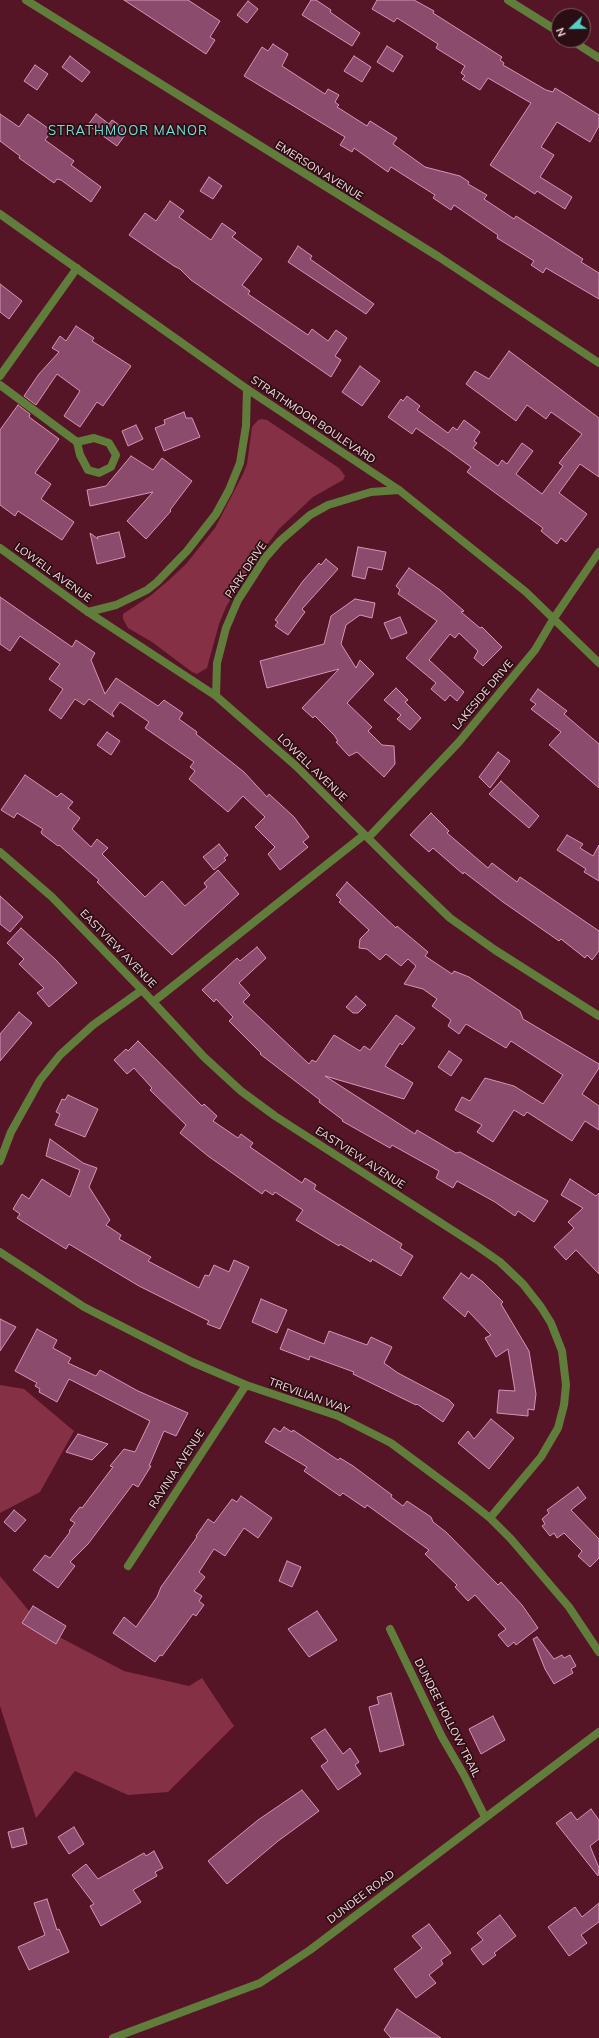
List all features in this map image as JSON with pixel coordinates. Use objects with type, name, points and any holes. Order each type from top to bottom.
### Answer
[{"type":"street","name":"EMERSON AVENUE","points":[[26,0],[438,258],[599,363]]},
{"type":"street","points":[[508,0],[551,27]]},
{"type":"street","points":[[583,48],[599,58]]},
{"type":"street","name":"STRATHMOOR BOULEVARD","points":[[0,214],[247,389],[399,490],[526,592],[599,663]]},
{"type":"street","points":[[0,376],[77,268]]},
{"type":"street","points":[[0,385],[77,442],[80,455],[88,470],[99,473],[111,467],[116,455],[109,443],[94,438],[77,442]]},
{"type":"street","points":[[88,612],[116,605],[147,590],[187,552],[216,514],[229,490],[240,464],[246,426],[247,389]]},
{"type":"street","name":"PARK DRIVE","points":[[216,696],[217,663],[226,628],[238,600],[261,564],[280,541],[310,515],[328,505],[371,492],[399,490]]},
{"type":"street","name":"LOWELL AVENUE","points":[[0,548],[88,612],[216,696],[296,766],[450,918],[495,950],[599,1016]]},
{"type":"street","name":"LAKESIDE DRIVE","points":[[153,1002],[366,836],[459,742],[535,650],[554,618],[599,552]]},
{"type":"street","name":"EASTVIEW AVENUE","points":[[0,852],[52,897],[204,1057],[241,1091],[275,1116],[500,1262],[523,1284],[541,1307],[551,1323],[562,1351],[566,1380],[564,1405],[558,1428],[541,1457],[490,1518]]},
{"type":"street","points":[[0,1161],[11,1132],[40,1080],[60,1055],[93,1025],[142,990]]},
{"type":"street","name":"TREVILIAN WAY","points":[[0,1252],[84,1307],[192,1362],[246,1384],[338,1416],[391,1443],[490,1518],[538,1569],[569,1606],[599,1652]]},
{"type":"street","name":"RAVINIA AVENUE","points":[[128,1566],[246,1384]]},
{"type":"street","name":"DUNDEE HOLLOW TRAIL","points":[[390,1629],[442,1737],[464,1775],[485,1817]]},
{"type":"street","name":"DUNDEE ROAD","points":[[113,2038],[260,1983],[310,1950],[599,1732]]},
{"type":"shaded area","points":[[258,420],[267,420],[339,468],[345,476],[343,480],[313,497],[279,529],[247,571],[226,607],[219,624],[207,668],[197,674],[192,672],[152,642],[128,628],[123,619],[123,614],[150,596],[169,580],[186,564],[215,528],[247,464],[252,427]]},
{"type":"shaded area","points":[[0,1385],[24,1389],[74,1431],[40,1492],[0,1513]]},
{"type":"shaded area","points":[[0,1576],[44,1629],[124,1671],[189,1686],[202,1678],[234,1726],[168,1792],[128,1795],[75,1771],[36,1818],[0,1706]]},
{"type":"building","points":[[124,0],[188,0],[220,21],[210,37],[215,40],[206,54]]},
{"type":"building","points":[[311,0],[316,0],[331,10],[330,12],[360,33],[352,46],[302,15]]},
{"type":"building","points":[[377,0],[414,0],[434,11],[433,13],[502,57],[500,60],[504,63],[503,65],[546,90],[553,92],[555,88],[599,115],[599,126],[590,142],[557,122],[541,147],[554,155],[540,177],[572,197],[565,209],[537,191],[535,194],[490,165],[531,103],[488,78],[480,90],[462,79],[465,76],[461,73],[465,66],[436,48],[438,44],[397,18],[394,22],[372,9]]},
{"type":"building","points":[[248,1],[258,9],[247,23],[237,15]]},
{"type":"building","points":[[273,44],[288,54],[282,66],[325,94],[328,89],[339,95],[335,102],[339,105],[337,107],[367,126],[370,121],[397,138],[393,144],[425,167],[460,176],[469,182],[468,184],[487,195],[484,199],[514,219],[516,216],[583,259],[581,262],[599,273],[599,299],[546,268],[543,273],[531,265],[534,261],[497,238],[498,235],[454,205],[451,210],[433,198],[435,195],[391,167],[388,172],[354,148],[352,152],[340,145],[345,137],[244,76],[262,47],[268,51]]},
{"type":"building","points":[[387,46],[403,56],[393,72],[377,62]]},
{"type":"building","points":[[70,56],[90,72],[82,82],[62,67]]},
{"type":"building","points":[[354,56],[371,67],[362,82],[344,71]]},
{"type":"building","points":[[35,65],[48,74],[37,90],[24,81]]},
{"type":"building","points":[[0,114],[19,127],[28,114],[52,131],[45,140],[74,161],[71,165],[101,187],[91,202],[61,180],[57,179],[54,183],[19,158],[20,156],[0,141]]},
{"type":"building","points":[[96,114],[109,124],[112,120],[128,131],[117,146],[88,125]]},
{"type":"building","points":[[209,177],[222,186],[213,199],[200,191]]},
{"type":"building","points":[[170,201],[184,211],[179,217],[211,240],[222,223],[236,233],[232,237],[262,259],[242,285],[250,291],[248,294],[308,335],[312,329],[328,341],[336,330],[347,338],[335,356],[341,360],[331,377],[191,280],[180,269],[129,235],[145,213],[156,221]]},
{"type":"building","points":[[298,246],[312,256],[310,259],[374,304],[366,314],[288,262]]},
{"type":"building","points":[[0,284],[22,301],[9,319],[0,312]]},
{"type":"building","points":[[76,326],[94,338],[92,341],[131,366],[103,406],[97,402],[80,427],[64,416],[80,391],[57,374],[36,405],[24,396],[39,374],[59,352],[52,348],[60,336],[66,341]]},
{"type":"building","points":[[509,351],[599,418],[599,477],[580,464],[559,493],[587,514],[566,542],[561,538],[557,544],[541,531],[543,528],[467,472],[471,467],[449,451],[416,428],[412,434],[388,417],[401,399],[403,401],[407,396],[420,406],[417,410],[448,433],[453,427],[457,430],[464,420],[480,432],[474,441],[477,443],[473,448],[498,466],[502,460],[507,464],[522,443],[533,451],[516,474],[542,494],[563,466],[559,463],[582,434],[551,412],[546,419],[527,405],[516,421],[466,384],[475,371],[489,379]]},
{"type":"building","points":[[360,366],[380,381],[362,406],[342,392]]},
{"type":"building","points":[[18,405],[30,414],[29,417],[59,439],[35,473],[51,484],[41,499],[74,522],[62,540],[18,511],[15,516],[0,505],[0,430]]},
{"type":"building","points":[[184,412],[186,418],[192,418],[200,437],[164,451],[155,428],[165,424],[164,420]]},
{"type":"building","points":[[136,425],[143,439],[128,446],[122,431]]},
{"type":"building","points":[[131,456],[153,470],[162,458],[192,481],[170,510],[171,511],[146,539],[127,521],[153,492],[90,506],[87,490],[106,486]]},
{"type":"building","points":[[119,532],[125,557],[97,564],[90,533],[98,539],[97,537]]},
{"type":"building","points":[[358,547],[386,552],[382,570],[368,567],[365,579],[352,576]]},
{"type":"building","points":[[326,559],[338,569],[302,609],[305,612],[288,635],[275,626],[278,622],[275,620],[303,581],[319,563],[321,565]]},
{"type":"building","points":[[409,568],[440,590],[464,611],[461,612],[480,628],[482,627],[502,647],[483,666],[474,658],[478,651],[459,633],[455,638],[450,634],[429,660],[464,692],[457,701],[450,695],[445,701],[431,689],[436,683],[406,658],[437,621],[398,594],[400,590],[396,586]]},
{"type":"building","points":[[0,597],[72,647],[76,640],[95,653],[91,660],[105,694],[116,678],[158,706],[164,700],[183,713],[179,719],[197,732],[196,734],[244,772],[267,797],[269,794],[294,817],[309,837],[303,842],[308,847],[280,870],[268,854],[275,847],[255,827],[265,817],[243,796],[228,812],[189,779],[195,771],[190,767],[194,762],[145,728],[149,722],[120,702],[112,713],[114,717],[89,699],[84,705],[75,699],[61,719],[49,710],[63,689],[49,679],[60,664],[20,636],[10,651],[0,644]]},
{"type":"building","points":[[355,599],[375,603],[372,618],[360,615],[346,625],[341,644],[356,668],[360,660],[374,674],[347,703],[372,727],[368,731],[382,745],[394,746],[395,764],[384,777],[357,752],[349,756],[336,742],[338,741],[334,735],[315,716],[313,718],[302,708],[339,669],[267,688],[260,661],[324,644],[331,616]]},
{"type":"building","points":[[400,617],[407,633],[391,639],[384,623]]},
{"type":"building","points":[[396,688],[408,700],[405,702],[421,718],[410,730],[397,719],[401,715],[384,700]]},
{"type":"building","points":[[538,689],[567,711],[564,714],[599,744],[599,788],[549,745],[561,732],[531,709],[536,704],[530,700]]},
{"type":"building","points":[[107,732],[120,741],[111,755],[97,745]]},
{"type":"building","points":[[498,752],[510,761],[490,788],[479,777]]},
{"type":"building","points":[[25,775],[57,797],[61,793],[73,802],[68,808],[80,818],[72,829],[91,847],[97,839],[108,848],[102,854],[145,897],[162,881],[185,906],[207,887],[204,883],[218,870],[239,894],[172,955],[97,882],[99,880],[59,845],[58,846],[42,834],[41,832],[43,829],[17,813],[14,818],[1,810]]},
{"type":"building","points":[[501,781],[539,816],[529,828],[489,794]]},
{"type":"building","points":[[431,813],[449,831],[447,833],[488,868],[492,863],[517,882],[520,877],[599,931],[599,951],[592,960],[587,955],[585,958],[561,939],[559,941],[503,902],[464,872],[463,874],[433,848],[429,852],[410,835]]},
{"type":"building","points":[[567,835],[583,844],[580,848],[593,856],[599,845],[599,881],[584,872],[586,869],[557,850]]},
{"type":"building","points":[[219,844],[228,855],[224,858],[226,860],[214,870],[203,857]]},
{"type":"building","points":[[347,882],[396,928],[397,926],[428,952],[425,956],[452,974],[454,971],[469,977],[520,1011],[523,1019],[599,1064],[599,1068],[582,1094],[599,1106],[599,1130],[585,1121],[572,1141],[527,1112],[524,1116],[514,1110],[493,1142],[477,1132],[482,1125],[455,1110],[462,1097],[470,1101],[485,1078],[514,1086],[543,1104],[563,1075],[511,1041],[506,1048],[466,1024],[459,1034],[448,1026],[451,1020],[432,1006],[437,999],[423,989],[404,984],[416,966],[408,959],[401,966],[386,954],[380,960],[367,949],[359,948],[360,939],[369,930],[339,902],[341,900],[336,895]]},
{"type":"building","points":[[0,896],[23,917],[10,932],[0,924]]},
{"type":"building","points":[[21,928],[56,960],[77,983],[49,1007],[37,993],[44,988],[19,964],[24,959],[7,943]]},
{"type":"building","points":[[257,947],[266,958],[239,983],[250,995],[243,1002],[309,1064],[312,1060],[316,1062],[334,1035],[360,1051],[364,1046],[370,1050],[396,1015],[415,1028],[402,1045],[400,1043],[385,1066],[413,1083],[404,1099],[325,1076],[415,1134],[417,1130],[456,1153],[460,1152],[548,1201],[534,1222],[518,1211],[515,1216],[495,1202],[457,1181],[453,1188],[436,1178],[439,1171],[392,1145],[390,1148],[342,1121],[343,1120],[319,1102],[320,1100],[260,1054],[261,1053],[229,1021],[233,1017],[216,999],[214,1002],[202,990],[237,958],[240,961]]},
{"type":"building","points":[[356,996],[366,1005],[358,1013],[353,1013],[346,1007]]},
{"type":"building","points":[[19,1012],[32,1023],[0,1061],[0,1034]]},
{"type":"building","points":[[138,1041],[202,1106],[204,1104],[217,1116],[213,1121],[238,1138],[241,1134],[253,1143],[250,1147],[302,1183],[305,1178],[316,1185],[314,1189],[402,1244],[400,1248],[413,1256],[401,1276],[372,1259],[371,1262],[340,1244],[339,1246],[296,1220],[303,1210],[275,1192],[273,1195],[265,1190],[262,1194],[208,1156],[180,1133],[186,1125],[150,1090],[152,1088],[134,1068],[127,1074],[114,1060],[126,1049],[128,1051]]},
{"type":"building","points":[[449,1051],[462,1060],[451,1076],[438,1067]]},
{"type":"building","points":[[68,1095],[98,1109],[85,1137],[55,1125],[60,1114],[56,1112],[62,1099],[65,1100]]},
{"type":"building","points":[[50,1139],[83,1163],[97,1168],[89,1187],[110,1220],[106,1225],[121,1235],[119,1239],[151,1257],[148,1261],[199,1288],[205,1275],[209,1276],[214,1265],[229,1272],[234,1260],[249,1267],[220,1329],[207,1324],[209,1321],[139,1286],[69,1244],[66,1249],[17,1218],[20,1214],[13,1209],[22,1194],[29,1199],[42,1179],[70,1197],[80,1170],[46,1156]]},
{"type":"building","points":[[570,1179],[596,1196],[599,1193],[599,1274],[576,1250],[566,1260],[554,1247],[574,1228],[568,1222],[583,1208],[561,1195]]},
{"type":"building","points":[[461,1273],[469,1279],[472,1274],[483,1282],[503,1302],[501,1304],[529,1351],[536,1394],[534,1410],[528,1409],[528,1416],[497,1413],[499,1390],[515,1391],[508,1349],[496,1357],[485,1338],[491,1335],[468,1311],[465,1317],[443,1298]]},
{"type":"building","points":[[261,1299],[287,1310],[277,1333],[252,1322]]},
{"type":"building","points":[[0,1319],[16,1327],[0,1351]]},
{"type":"building","points":[[37,1329],[57,1340],[53,1348],[71,1358],[68,1363],[96,1376],[100,1370],[138,1391],[188,1413],[176,1436],[164,1431],[149,1466],[151,1466],[138,1487],[133,1484],[88,1544],[70,1562],[75,1566],[58,1588],[33,1570],[45,1555],[50,1558],[70,1532],[69,1531],[75,1523],[70,1520],[80,1507],[82,1508],[113,1467],[110,1466],[124,1449],[135,1452],[150,1421],[69,1379],[57,1402],[39,1392],[40,1389],[35,1386],[37,1383],[15,1371]]},
{"type":"building","points":[[288,1329],[324,1344],[329,1331],[367,1345],[371,1337],[392,1347],[384,1363],[398,1373],[449,1400],[454,1405],[443,1422],[417,1404],[416,1405],[353,1374],[354,1372],[310,1356],[309,1360],[280,1349]]},
{"type":"building","points":[[491,1419],[514,1438],[489,1469],[458,1443],[468,1431],[474,1439]]},
{"type":"building","points":[[284,1427],[292,1432],[293,1430],[338,1460],[340,1458],[353,1466],[392,1495],[391,1497],[403,1506],[407,1501],[431,1517],[433,1522],[446,1532],[498,1585],[501,1582],[522,1605],[538,1628],[516,1645],[514,1642],[508,1647],[498,1635],[506,1629],[475,1595],[468,1601],[455,1587],[457,1585],[425,1554],[429,1550],[367,1505],[365,1508],[343,1493],[340,1496],[304,1471],[307,1467],[265,1442],[274,1428],[280,1432]]},
{"type":"building","points":[[78,1434],[108,1444],[92,1460],[66,1452]]},
{"type":"building","points":[[578,1487],[586,1498],[571,1510],[599,1539],[599,1558],[590,1567],[578,1556],[582,1551],[564,1533],[557,1538],[554,1533],[550,1536],[542,1526],[545,1524],[542,1519],[549,1513],[547,1510]]},
{"type":"building","points":[[241,1496],[272,1518],[258,1538],[244,1528],[225,1556],[214,1549],[199,1572],[205,1577],[194,1591],[202,1596],[199,1601],[204,1605],[196,1616],[193,1614],[162,1656],[160,1655],[155,1662],[113,1633],[124,1617],[136,1627],[157,1597],[161,1587],[208,1519],[214,1523],[232,1499],[237,1502]]},
{"type":"building","points":[[14,1510],[26,1520],[15,1532],[4,1522]]},
{"type":"building","points":[[287,1561],[301,1567],[292,1587],[279,1581]]},
{"type":"building","points":[[33,1606],[66,1626],[56,1644],[22,1623]]},
{"type":"building","points":[[317,1611],[337,1640],[309,1657],[288,1629]]},
{"type":"building","points":[[537,1637],[554,1659],[562,1655],[564,1658],[570,1655],[576,1666],[571,1669],[573,1673],[554,1684],[545,1669],[533,1639]]},
{"type":"building","points":[[391,1693],[404,1745],[380,1752],[369,1707],[379,1704],[377,1697]]},
{"type":"building","points":[[493,1716],[505,1740],[481,1754],[469,1729]]},
{"type":"building","points":[[325,1729],[343,1754],[350,1748],[359,1762],[355,1765],[361,1774],[338,1790],[321,1766],[328,1761],[311,1738]]},
{"type":"building","points":[[302,1790],[319,1811],[278,1841],[227,1884],[208,1861],[258,1820]]},
{"type":"building","points":[[591,1809],[599,1820],[599,1839],[590,1846],[599,1868],[598,1876],[556,1823],[571,1812],[577,1820]]},
{"type":"building","points":[[74,1827],[84,1844],[69,1854],[58,1837]]},
{"type":"building","points":[[23,1828],[27,1844],[12,1848],[8,1832]]},
{"type":"building","points":[[154,1851],[163,1868],[155,1872],[157,1876],[133,1890],[141,1902],[101,1926],[90,1906],[94,1904],[72,1875],[86,1864],[98,1879],[144,1853],[146,1856]]},
{"type":"building","points":[[47,1899],[57,1930],[59,1929],[69,1952],[29,1970],[18,1947],[45,1935],[34,1903]]},
{"type":"building","points":[[599,1903],[599,1922],[581,1935],[587,1943],[569,1956],[548,1927],[575,1907],[582,1917]]},
{"type":"building","points":[[500,1915],[516,1936],[494,1953],[496,1955],[483,1965],[471,1949],[483,1940],[477,1933]]},
{"type":"building","points":[[429,1924],[451,1953],[441,1960],[443,1964],[429,1975],[436,1983],[416,1998],[394,1969],[422,1948],[412,1936]]},
{"type":"building","points":[[397,2009],[441,2038],[391,2038],[384,2030]]},
{"type":"district","name":"STRATHMOOR MANOR","points":[[128,131]]}]
